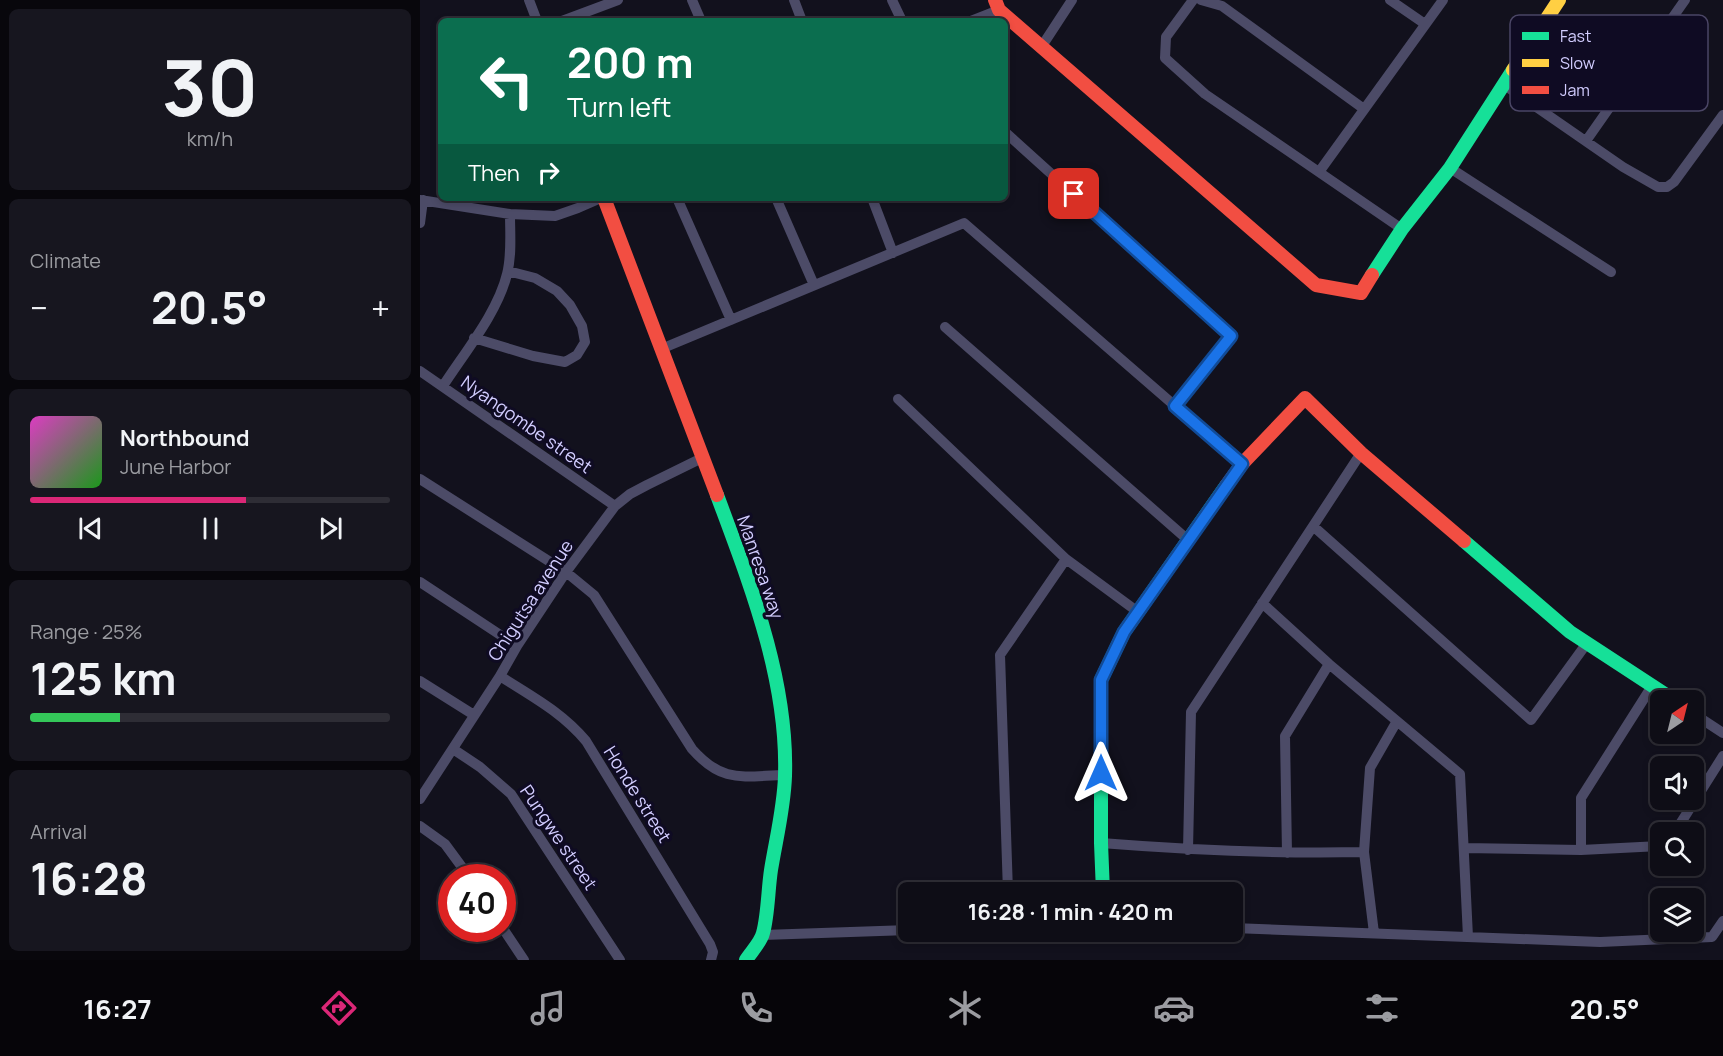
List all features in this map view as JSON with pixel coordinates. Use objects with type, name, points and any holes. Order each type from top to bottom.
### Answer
[{"type":"street","points":[[529,0],[536,18]]},
{"type":"street","points":[[570,18],[618,0]]},
{"type":"street","points":[[692,0],[700,18]]},
{"type":"street","points":[[794,0],[801,18]]},
{"type":"street","points":[[892,0],[901,18]]},
{"type":"street","points":[[1042,46],[1072,0]]},
{"type":"street","points":[[1193,0],[1166,37],[1166,58],[1205,94],[1402,229]]},
{"type":"street","points":[[1201,0],[1222,6],[1364,109]]},
{"type":"street","points":[[1390,0],[1425,24]]},
{"type":"street","points":[[1319,172],[1443,0]]},
{"type":"street","points":[[1549,15],[1559,0]]},
{"type":"street","points":[[1674,15],[1685,0]]},
{"type":"street","points":[[976,18],[997,5],[1316,285],[1361,293],[1402,229],[1450,168],[1510,74]]},
{"type":"street","points":[[1503,84],[1510,89]]},
{"type":"street","points":[[1542,111],[1623,167],[1658,187],[1667,187],[1674,182],[1723,115]]},
{"type":"street","points":[[1586,141],[1607,111]]},
{"type":"street","points":[[1008,135],[1231,336],[1175,406]]},
{"type":"street","points":[[1450,168],[1611,272]]},
{"type":"street","points":[[420,223],[421,200],[510,214],[555,216],[596,201]]},
{"type":"street","name":"Manresa way","points":[[604,201],[704,457],[762,622],[780,707],[785,776],[783,808],[771,870],[763,935],[746,960]]},
{"type":"street","points":[[678,201],[731,320]]},
{"type":"street","points":[[777,201],[814,285]]},
{"type":"street","points":[[873,201],[893,252]]},
{"type":"street","points":[[444,386],[495,306],[502,290],[508,271],[510,214]]},
{"type":"street","points":[[661,349],[964,223],[1242,464]]},
{"type":"street","points":[[474,338],[533,356],[565,362],[577,355],[585,342],[582,326],[570,305],[557,291],[535,278],[508,271]]},
{"type":"street","points":[[945,327],[1188,540]]},
{"type":"street","name":"Nyangombe street","points":[[420,371],[615,506]]},
{"type":"street","points":[[1103,882],[1101,843],[1101,680],[1124,632],[1242,464],[1305,398],[1361,453],[1570,632],[1658,690]]},
{"type":"street","points":[[898,399],[1066,559],[1138,612]]},
{"type":"street","points":[[1188,850],[1191,712],[1361,453]]},
{"type":"street","name":"Chigutsa avenue","points":[[422,792],[453,749],[566,572],[615,506],[630,494],[704,457]]},
{"type":"street","points":[[420,479],[566,572],[586,588],[600,604],[692,749],[702,760],[716,771],[732,776],[785,776]]},
{"type":"street","points":[[1313,526],[1531,720],[1587,643]]},
{"type":"street","points":[[1008,882],[1000,655],[1066,559]]},
{"type":"street","points":[[420,582],[517,646]]},
{"type":"street","points":[[1262,603],[1329,664],[1460,774],[1468,937]]},
{"type":"street","points":[[1287,853],[1285,736],[1329,664]]},
{"type":"street","name":"Honde street","points":[[500,676],[558,713],[586,741],[710,944],[713,950],[711,959]]},
{"type":"street","points":[[420,681],[474,715]]},
{"type":"street","points":[[1581,850],[1581,798],[1652,686]]},
{"type":"street","points":[[1374,933],[1364,852],[1370,768],[1397,721]]},
{"type":"street","points":[[1704,721],[1723,733]]},
{"type":"street","name":"Pungwe street","points":[[453,749],[480,767],[511,794],[620,960]]},
{"type":"street","points":[[1681,822],[1723,756]]},
{"type":"street","points":[[420,826],[445,844],[460,864]]},
{"type":"street","points":[[1101,843],[1188,850],[1287,853],[1364,852]]},
{"type":"street","points":[[1464,848],[1581,850],[1650,847]]},
{"type":"street","points":[[1243,928],[1600,942],[1712,937],[1723,921]]},
{"type":"street","points":[[763,935],[898,930]]},
{"type":"street","points":[[512,942],[524,960]]},
{"type":"traffic: fast","points":[[1372,275],[1402,229],[1450,168],[1510,75]]},
{"type":"traffic: fast","points":[[1103,882],[1101,680],[1124,632],[1226,486]]},
{"type":"traffic: fast","points":[[717,495],[754,597],[774,668],[784,740],[783,800],[771,870],[765,926],[760,940],[746,960]]},
{"type":"traffic: fast","points":[[1464,541],[1570,632],[1659,690]]},
{"type":"traffic: slow","points":[[1549,15],[1559,0]]},
{"type":"traffic: jam","points":[[995,0],[999,10],[1316,285],[1361,293],[1372,275]]},
{"type":"traffic: jam","points":[[605,201],[717,495]]},
{"type":"traffic: jam","points":[[1226,486],[1242,464],[1305,398],[1361,453],[1464,541]]},
{"type":"route","points":[[1074,194],[1231,336],[1175,406],[1242,464],[1124,632],[1101,680],[1101,773]]}]
